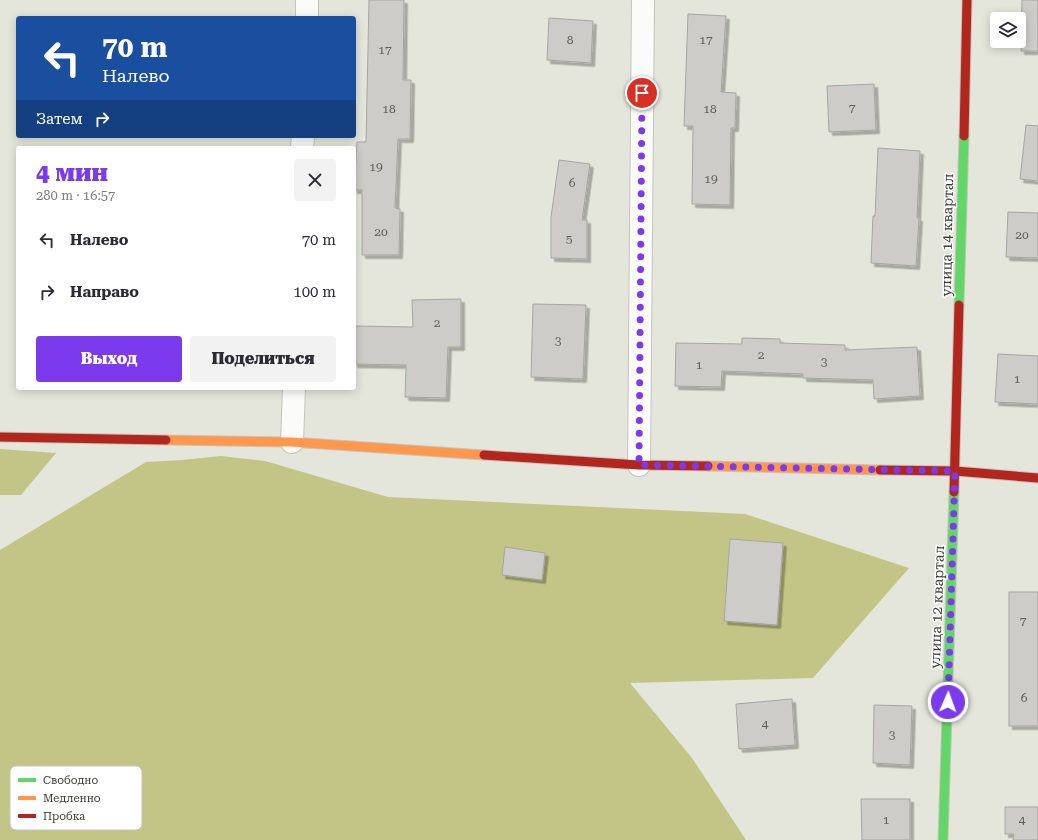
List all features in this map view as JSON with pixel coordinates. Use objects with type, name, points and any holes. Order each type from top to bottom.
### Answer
[{"type":"street","points":[[307,0],[307,16]]},
{"type":"street","points":[[639,465],[643,0]]},
{"type":"street","name":"улица 14 квартал","points":[[955,471],[967,0]]},
{"type":"street","points":[[292,442],[294,390]]},
{"type":"street","points":[[0,437],[292,442],[639,465],[955,471],[1038,478]]},
{"type":"street","name":"улица 12 квартал","points":[[944,840],[955,471]]},
{"type":"green space","points":[[0,449],[56,453],[21,495],[0,495]]},
{"type":"green space","points":[[221,456],[265,461],[388,497],[745,514],[909,568],[813,678],[630,683],[692,758],[746,840],[0,840],[0,550],[146,462]]},
{"type":"building","points":[[369,0],[404,0],[403,80],[411,80],[410,139],[398,139],[395,208],[400,209],[399,255],[362,255],[362,190],[356,190],[356,158],[357,142],[366,142]]},
{"type":"building","points":[[1022,0],[1038,0],[1038,51],[1021,51],[1021,48],[1026,48],[1026,12],[1022,12]]},
{"type":"building","points":[[688,14],[726,16],[721,92],[736,93],[735,128],[731,128],[730,205],[692,204],[693,126],[684,126]]},
{"type":"building","points":[[549,18],[593,21],[591,63],[547,60]]},
{"type":"building","points":[[874,84],[876,130],[829,132],[827,86]]},
{"type":"building","points":[[1026,125],[1038,126],[1038,181],[1020,179]]},
{"type":"building","points":[[878,148],[920,151],[917,218],[919,218],[916,266],[871,263]]},
{"type":"building","points":[[559,160],[590,164],[582,220],[587,220],[587,259],[551,258],[551,217]]},
{"type":"building","points":[[1008,212],[1038,213],[1038,258],[1006,257]]},
{"type":"building","points":[[461,299],[461,347],[448,347],[446,398],[405,397],[406,365],[356,364],[356,326],[413,327],[412,300]]},
{"type":"building","points":[[533,304],[586,305],[583,379],[531,377]]},
{"type":"building","points":[[742,338],[780,339],[780,343],[845,345],[845,350],[917,347],[920,396],[874,399],[873,380],[803,378],[803,374],[722,371],[721,387],[675,386],[676,343],[742,344]]},
{"type":"building","points":[[998,354],[1038,356],[1038,404],[995,402]]},
{"type":"building","points":[[730,539],[783,543],[777,625],[724,621]]},
{"type":"building","points":[[505,547],[545,553],[542,580],[502,575]]},
{"type":"building","points":[[1009,592],[1038,592],[1038,726],[1009,726]]},
{"type":"building","points":[[792,699],[795,745],[739,749],[736,704]]},
{"type":"building","points":[[874,705],[912,706],[910,765],[873,763]]},
{"type":"building","points":[[861,799],[910,799],[910,840],[862,840]]},
{"type":"building","points":[[1005,807],[1038,807],[1038,840],[1013,840],[1014,834],[1005,834]]},
{"type":"traffic: fast","points":[[959,305],[964,136]]},
{"type":"traffic: fast","points":[[943,840],[954,492]]},
{"type":"traffic: slow","points":[[166,440],[292,442],[484,455]]},
{"type":"traffic: slow","points":[[708,466],[880,470]]},
{"type":"traffic: jam","points":[[964,136],[967,0]]},
{"type":"traffic: jam","points":[[954,492],[959,305]]},
{"type":"traffic: jam","points":[[0,437],[166,440]]},
{"type":"traffic: jam","points":[[484,455],[639,465],[708,466]]},
{"type":"traffic: jam","points":[[880,470],[955,471],[1038,478]]},
{"type":"route","points":[[642,93],[639,465],[955,471],[948,702]]}]
